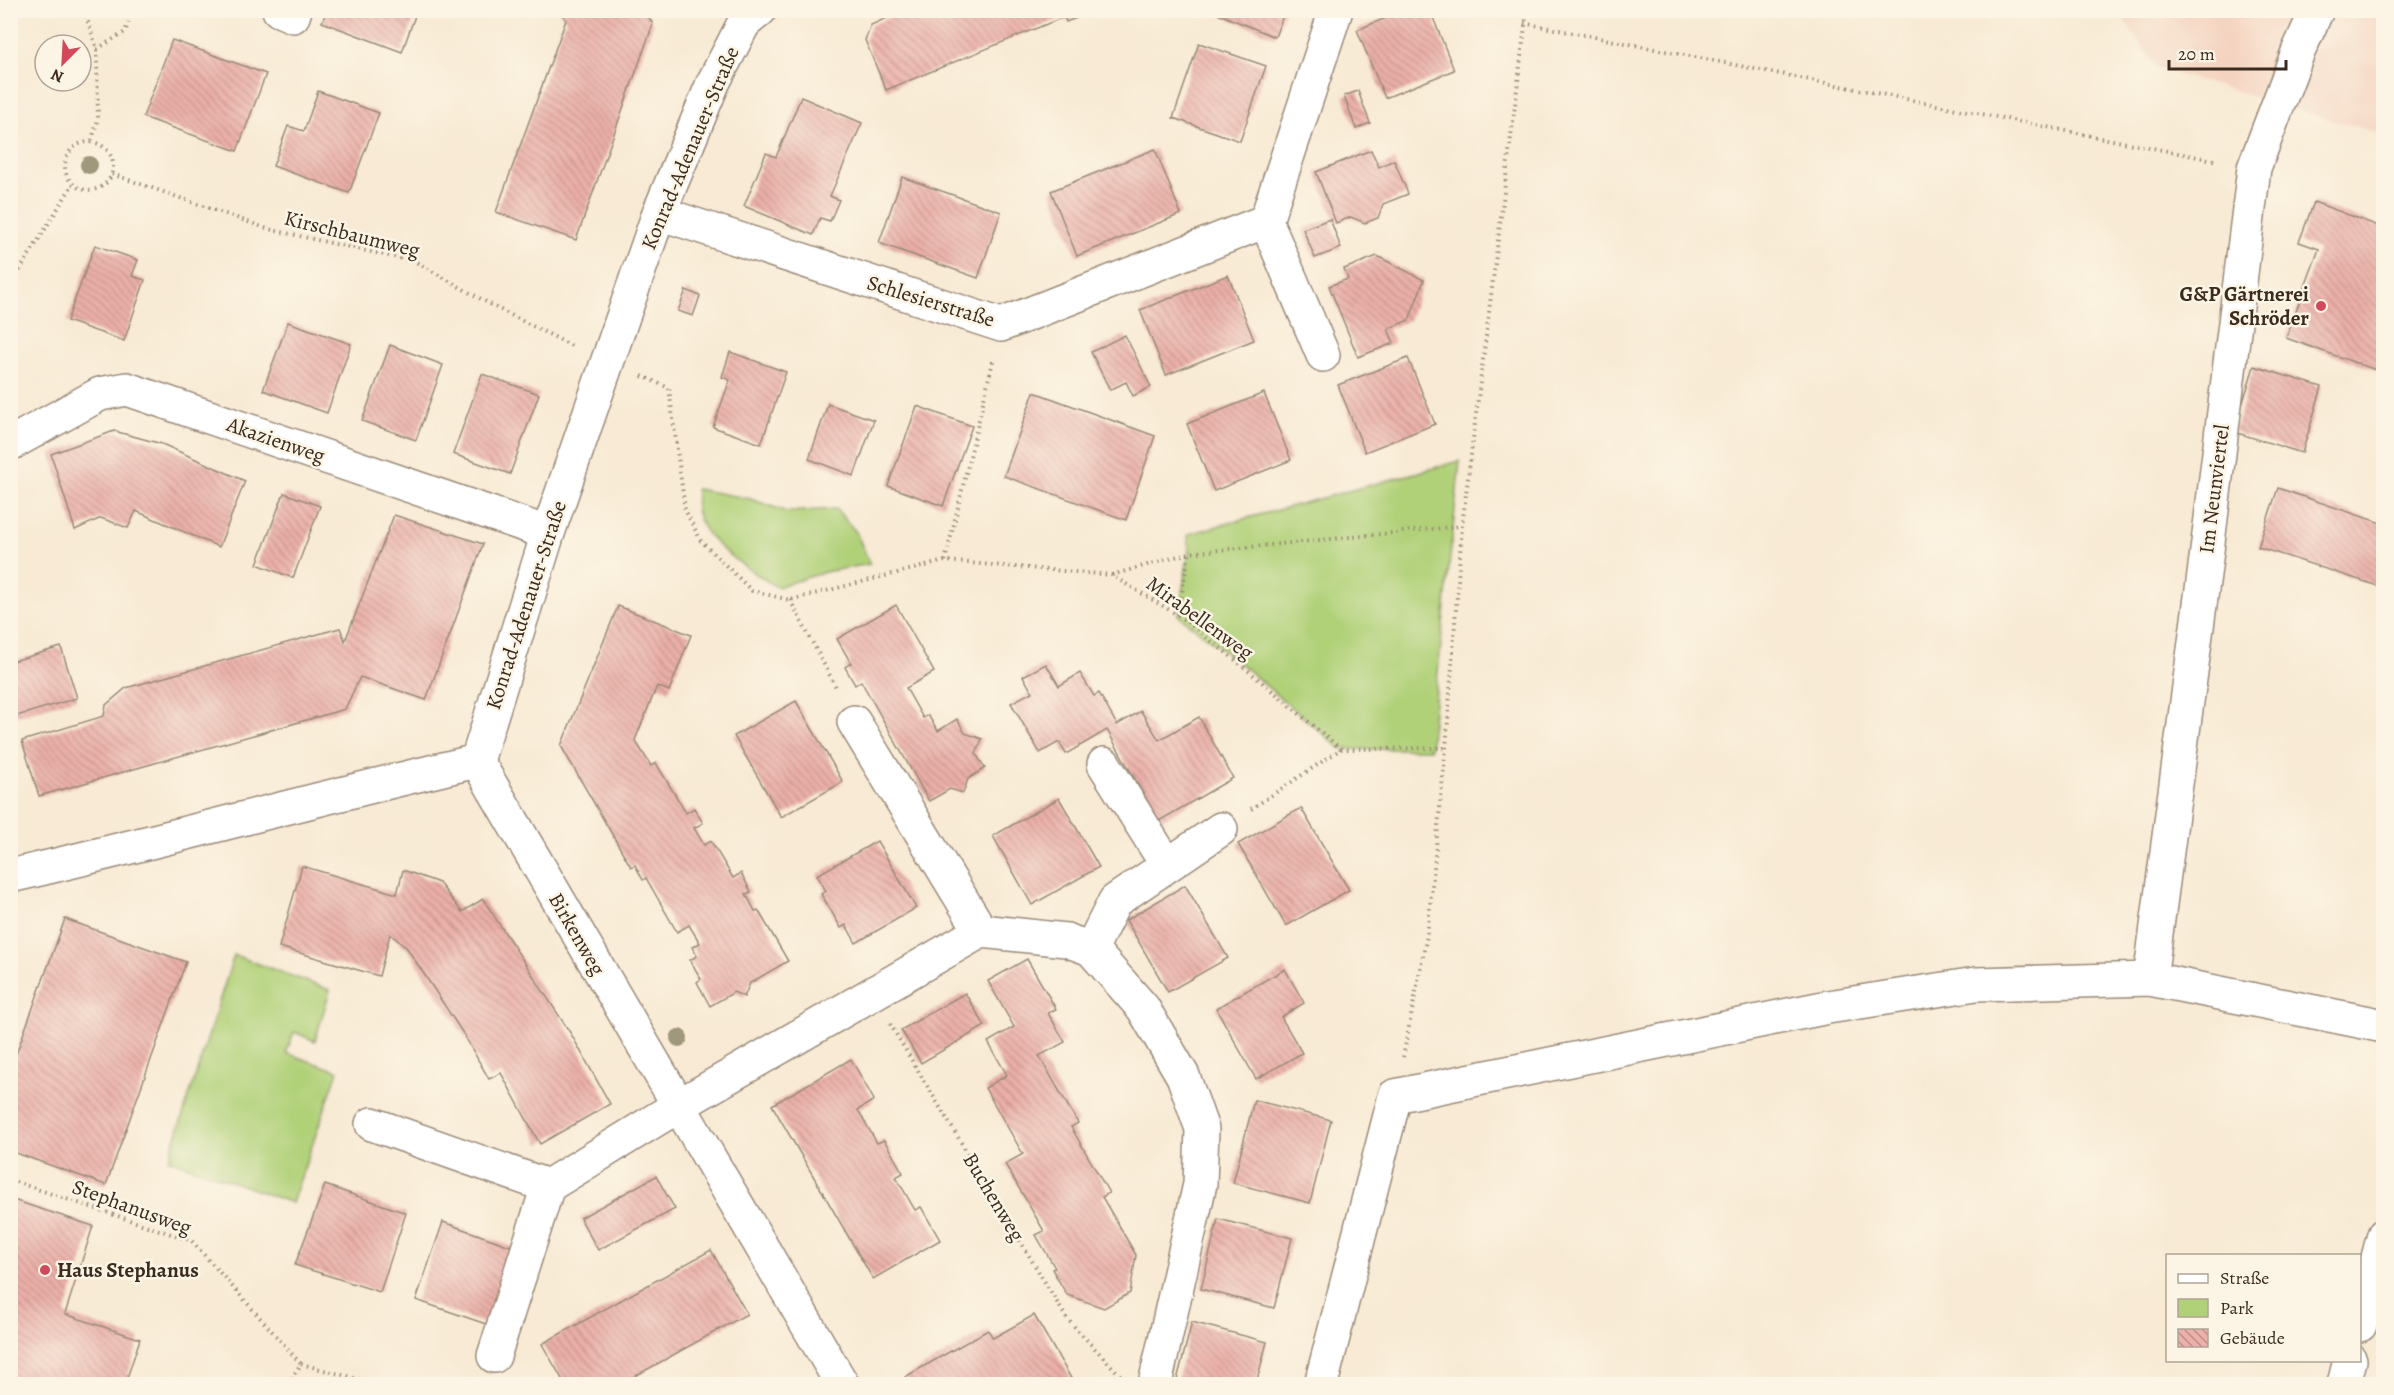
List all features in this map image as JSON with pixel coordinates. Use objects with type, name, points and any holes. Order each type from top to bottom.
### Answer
[{"type":"street","points":[[279,10],[293,16],[295,10]]},
{"type":"street","points":[[1323,355],[1266,221],[1336,10]]},
{"type":"street","name":"Im Neunviertel","points":[[2150,979],[2204,578],[2254,168],[2298,52],[2317,10]]},
{"type":"street","name":"Konrad-Adenauer-Straße","points":[[477,761],[548,533],[660,213],[713,83],[747,15]]},
{"type":"street","name":"Schlesierstraße","points":[[660,213],[1001,325],[1266,221]]},
{"type":"street","name":"Akazienweg","points":[[10,444],[100,394],[127,389],[548,533]]},
{"type":"street","points":[[854,722],[981,931]]},
{"type":"street","points":[[10,876],[119,851],[340,792],[477,761]]},
{"type":"street","name":"Birkenweg","points":[[477,761],[842,1384]]},
{"type":"street","points":[[1104,764],[1167,865]]},
{"type":"street","points":[[1091,949],[1115,901],[1221,829]]},
{"type":"street","points":[[494,1356],[548,1186],[678,1106],[981,931],[1066,940],[1091,949],[1143,1008],[1183,1076],[1202,1129],[1200,1184],[1141,1383]]},
{"type":"street","points":[[1321,1384],[1395,1096],[1828,1007],[1976,984],[2150,979],[2384,1026]]},
{"type":"street","points":[[372,1124],[548,1186]]},
{"type":"street","points":[[2361,1322],[2384,1235]]},
{"type":"street","points":[[2344,1384],[2350,1362]]},
{"type":"path","points":[[84,10],[97,49],[98,120],[92,142]]},
{"type":"path","points":[[97,49],[126,32],[133,10]]},
{"type":"path","points":[[1395,1096],[1427,935],[1446,748],[1462,526],[1527,10]]},
{"type":"path","points":[[1524,23],[2254,168]]},
{"type":"path","points":[[92,142],[99,144],[110,153],[112,174],[102,186],[87,190],[73,184],[66,171],[67,156],[77,146],[92,142]]},
{"type":"path","name":"Kirschbaumweg","points":[[112,174],[268,229],[416,262],[560,342],[609,362]]},
{"type":"path","points":[[10,286],[73,184]]},
{"type":"path","points":[[945,561],[1001,325]]},
{"type":"path","name":"Mirabellenweg","points":[[609,362],[669,388],[685,510],[701,541],[752,591],[790,600],[945,561],[1111,575],[1179,615],[1341,749]]},
{"type":"path","points":[[1111,575],[1189,553],[1462,526]]},
{"type":"path","points":[[1179,615],[1189,553]]},
{"type":"path","points":[[790,600],[854,722]]},
{"type":"path","points":[[1221,829],[1341,749],[1446,748]]},
{"type":"path","name":"Buchenweg","points":[[864,998],[885,1016],[1067,1318],[1141,1383]]},
{"type":"path","name":"Stephanusweg","points":[[10,1180],[192,1241],[301,1364]]},
{"type":"path","points":[[288,1384],[301,1364],[377,1384]]},
{"type":"shaded area","points":[[2118,11],[2383,11],[2383,135],[2157,68]]},
{"type":"green space","points":[[1460,461],[1430,749],[1341,749],[1178,615],[1189,553],[1188,534]]},
{"type":"green space","points":[[696,489],[751,499],[787,512],[836,509],[856,532],[870,564],[825,572],[777,587],[728,554],[707,533],[696,508]]},
{"type":"green space","points":[[234,955],[330,990],[315,1041],[294,1032],[286,1053],[338,1071],[292,1203],[169,1159]]},
{"type":"building","points":[[327,10],[417,10],[402,52],[322,22]]},
{"type":"building","points":[[559,10],[644,10],[653,24],[576,240],[496,212],[566,20]]},
{"type":"building","points":[[905,10],[1095,11],[1066,22],[1064,17],[886,90],[865,40],[871,25]]},
{"type":"building","points":[[1209,10],[1285,10],[1275,37]]},
{"type":"building","points":[[1405,10],[1430,10],[1454,70],[1385,98],[1357,30]]},
{"type":"building","points":[[172,40],[266,74],[237,151],[143,117]]},
{"type":"building","points":[[1199,43],[1266,66],[1240,141],[1173,118]]},
{"type":"building","points":[[318,91],[379,113],[349,193],[273,166],[288,126],[304,131]]},
{"type":"building","points":[[1358,91],[1370,123],[1356,129],[1344,96]]},
{"type":"building","points":[[801,97],[862,123],[830,196],[839,200],[830,221],[820,218],[813,235],[744,206],[766,153],[776,157]]},
{"type":"building","points":[[1155,149],[1181,214],[1077,256],[1051,191]]},
{"type":"building","points":[[1371,150],[1379,167],[1394,160],[1408,194],[1383,204],[1378,218],[1365,223],[1351,217],[1336,223],[1316,172]]},
{"type":"building","points":[[902,177],[1001,212],[978,278],[879,243]]},
{"type":"building","points":[[2314,202],[2384,228],[2384,373],[2286,338],[2319,249],[2299,242]]},
{"type":"building","points":[[1330,219],[1341,248],[1315,258],[1303,229]]},
{"type":"building","points":[[95,245],[138,260],[132,276],[145,280],[124,341],[67,321]]},
{"type":"building","points":[[1377,256],[1424,280],[1409,320],[1388,329],[1394,343],[1358,357],[1329,286],[1348,279],[1344,269]]},
{"type":"building","points":[[1228,275],[1254,340],[1166,375],[1140,310]]},
{"type":"building","points":[[686,290],[700,296],[693,316],[678,311]]},
{"type":"building","points":[[288,322],[351,344],[327,413],[263,390]]},
{"type":"building","points":[[1125,335],[1151,387],[1133,396],[1126,382],[1110,390],[1091,352]]},
{"type":"building","points":[[390,345],[443,365],[416,440],[362,421]]},
{"type":"building","points":[[730,352],[786,372],[761,444],[713,427],[730,380],[722,377]]},
{"type":"building","points":[[1408,358],[1435,424],[1365,452],[1338,385]]},
{"type":"building","points":[[2254,366],[2322,387],[2302,453],[2234,432]]},
{"type":"building","points":[[482,374],[539,394],[510,474],[453,454]]},
{"type":"building","points":[[1034,392],[1155,436],[1126,520],[1004,476]]},
{"type":"building","points":[[1264,393],[1291,460],[1214,491],[1187,424]]},
{"type":"building","points":[[828,404],[874,420],[854,476],[809,459]]},
{"type":"building","points":[[917,406],[972,426],[943,506],[888,486]]},
{"type":"building","points":[[114,431],[162,444],[245,481],[219,547],[136,511],[128,528],[101,518],[75,530],[51,454]]},
{"type":"building","points":[[2278,488],[2384,524],[2384,588],[2258,547]]},
{"type":"building","points":[[284,493],[320,506],[293,578],[257,564]]},
{"type":"building","points":[[394,515],[483,544],[426,700],[360,677],[345,709],[39,796],[22,741],[104,716],[106,705],[126,688],[340,628],[345,641]]},
{"type":"building","points":[[896,605],[934,672],[906,688],[923,718],[928,715],[938,731],[957,719],[965,733],[982,739],[976,754],[985,768],[968,779],[963,793],[950,789],[929,801],[861,681],[855,685],[845,667],[851,663],[837,639]]},
{"type":"building","points":[[618,606],[691,635],[669,691],[657,686],[635,740],[651,766],[656,763],[686,813],[694,808],[703,823],[694,828],[704,845],[711,841],[733,878],[741,873],[751,892],[746,894],[755,911],[758,910],[788,961],[750,983],[744,997],[734,992],[710,1006],[697,982],[701,979],[690,960],[697,956],[692,947],[700,943],[689,925],[677,932],[646,878],[643,880],[635,865],[631,867],[561,746]]},
{"type":"building","points":[[61,647],[77,698],[10,718],[10,662]]},
{"type":"building","points":[[1046,664],[1059,686],[1080,673],[1094,696],[1099,693],[1117,725],[1141,711],[1159,740],[1199,717],[1233,778],[1159,821],[1107,730],[1066,754],[1059,742],[1040,753],[1011,703],[1032,692],[1023,676]]},
{"type":"building","points":[[796,701],[843,782],[781,817],[734,736]]},
{"type":"building","points":[[1059,798],[1099,867],[1032,905],[993,836]]},
{"type":"building","points":[[1301,808],[1349,890],[1286,926],[1238,844]]},
{"type":"building","points":[[877,841],[916,908],[856,943],[846,925],[841,928],[821,894],[826,891],[817,875]]},
{"type":"building","points":[[302,866],[397,894],[403,870],[439,883],[462,912],[483,899],[571,1034],[610,1104],[540,1144],[501,1073],[489,1079],[464,1035],[407,948],[390,934],[379,976],[279,947]]},
{"type":"building","points":[[1185,885],[1228,958],[1168,992],[1126,920]]},
{"type":"building","points":[[65,919],[186,962],[106,1185],[10,1151],[10,1071]]},
{"type":"building","points":[[1027,959],[1056,1009],[1048,1013],[1065,1042],[1039,1056],[1078,1123],[1071,1127],[1109,1193],[1102,1197],[1136,1255],[1130,1293],[1104,1308],[1067,1295],[1052,1269],[1055,1268],[1036,1235],[1044,1231],[1005,1164],[1023,1154],[985,1088],[1007,1075],[988,1042],[1014,1027],[988,981]]},
{"type":"building","points":[[1285,969],[1304,1003],[1281,1017],[1302,1053],[1256,1079],[1216,1008]]},
{"type":"building","points":[[965,993],[985,1026],[921,1063],[901,1030]]},
{"type":"building","points":[[851,1059],[874,1100],[858,1110],[877,1143],[884,1140],[903,1173],[896,1177],[915,1210],[921,1207],[940,1240],[873,1279],[772,1105]]},
{"type":"building","points":[[1254,1100],[1331,1120],[1310,1203],[1233,1183]]},
{"type":"building","points":[[656,1176],[675,1209],[598,1250],[580,1218]]},
{"type":"building","points":[[325,1185],[406,1213],[380,1292],[295,1265]]},
{"type":"building","name":"Haus Stephanus","points":[[10,1199],[93,1226],[65,1314],[140,1339],[125,1384],[10,1384]]},
{"type":"building","points":[[1218,1219],[1292,1238],[1274,1308],[1201,1289]]},
{"type":"building","points":[[443,1222],[513,1247],[486,1324],[416,1300]]},
{"type":"building","points":[[711,1250],[747,1314],[621,1384],[565,1384],[542,1344]]},
{"type":"building","points":[[1034,1315],[1072,1380],[1064,1384],[910,1384],[905,1377],[988,1330],[993,1338]]},
{"type":"building","points":[[1192,1322],[1267,1342],[1256,1384],[1176,1384]]},
{"type":"place","name":"G&P Gärtnerei Schröder","points":[[2321,306]]},
{"type":"place","name":"Haus Stephanus","points":[[45,1270]]}]
